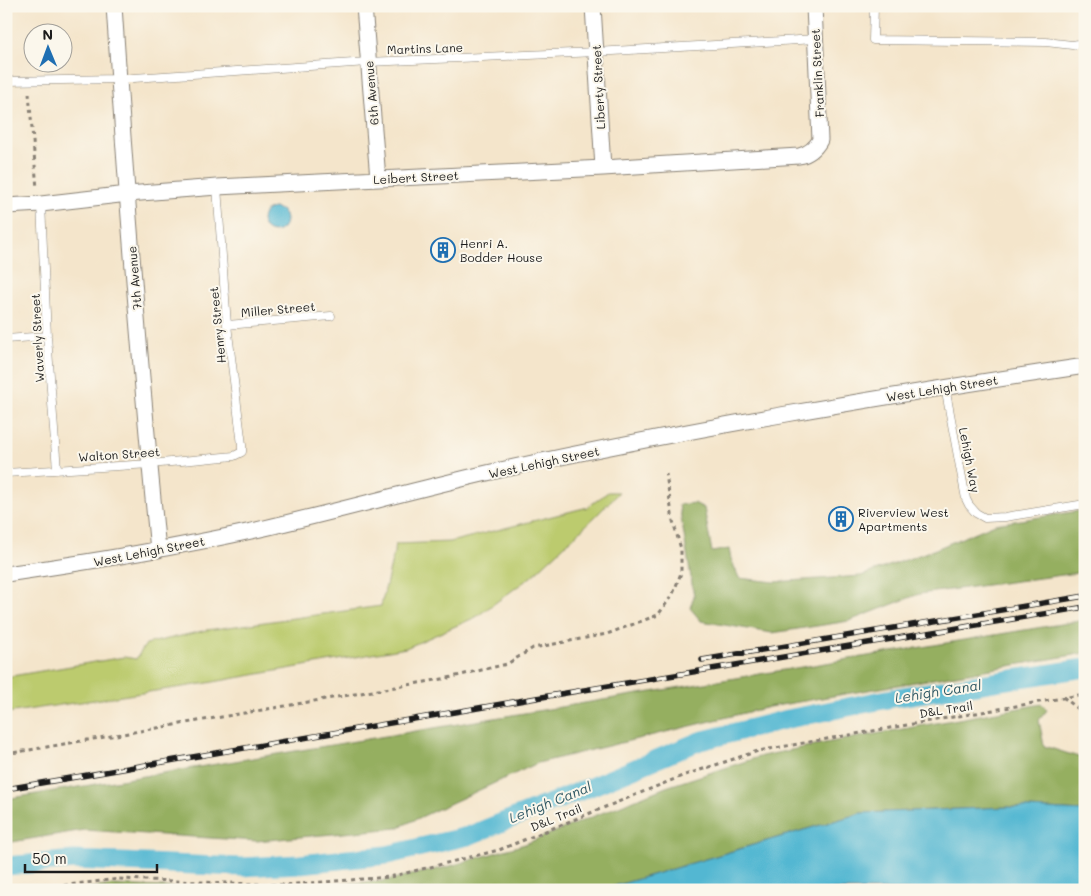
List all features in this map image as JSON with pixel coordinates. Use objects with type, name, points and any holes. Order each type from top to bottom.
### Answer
[{"type":"street","name":"7th Avenue","points":[[114,6],[158,550]]},
{"type":"street","name":"6th Avenue","points":[[364,6],[378,179]]},
{"type":"street","name":"Liberty Street","points":[[593,6],[603,168]]},
{"type":"street","name":"Franklin Street","points":[[814,6],[820,140]]},
{"type":"street","name":"Leibert Street","points":[[6,206],[216,187],[603,168],[798,156],[806,154],[816,147],[820,140]]},
{"type":"street","name":"West Lehigh Street","points":[[6,574],[158,550],[256,530],[486,474],[711,427],[945,387],[1085,366]]},
{"type":"lane","points":[[874,6],[872,40],[1085,44]]},
{"type":"lane","name":"Martins Lane","points":[[6,81],[119,78],[368,62],[596,52],[816,39]]},
{"type":"lane","name":"Henry Street","points":[[216,187],[228,325],[242,445],[242,452],[234,456]]},
{"type":"lane","name":"Waverly Street","points":[[41,204],[47,336],[57,470]]},
{"type":"lane","name":"Miller Street","points":[[228,325],[330,316]]},
{"type":"lane","points":[[6,340],[47,336]]},
{"type":"lane","name":"Lehigh Way","points":[[945,387],[966,499],[976,513],[985,518],[1006,517],[1085,504]]},
{"type":"lane","name":"Walton Street","points":[[6,473],[150,464],[234,456]]},
{"type":"path","points":[[28,81],[36,185],[41,204]]},
{"type":"path","points":[[6,754],[448,678],[507,664],[533,648],[607,634],[658,615],[674,594],[681,573],[682,549],[673,521],[666,474]]},
{"type":"path","name":"D&L Trail","points":[[24,890],[119,879],[283,885],[390,877],[499,850],[682,776],[758,751],[1085,694]]},
{"type":"path","points":[[1064,698],[1085,714]]},
{"type":"green space","points":[[608,492],[619,492],[532,576],[476,617],[406,648],[196,685],[6,713],[6,677],[124,657],[136,659],[146,644],[207,630],[381,606],[396,544],[450,542],[588,507]]},
{"type":"green space","points":[[694,503],[704,508],[712,552],[729,549],[739,578],[775,582],[861,576],[936,549],[995,524],[1085,510],[1085,572],[919,594],[849,621],[772,633],[701,621],[690,608],[694,596],[679,505]]},
{"type":"green space","points":[[1085,620],[1085,653],[769,707],[538,763],[397,828],[257,841],[84,830],[6,843],[6,799]]},
{"type":"green space","points":[[1042,704],[1047,710],[1039,720],[1044,746],[1085,759],[1085,811],[1009,807],[861,813],[601,890],[74,890],[114,885],[184,888],[285,888],[384,881],[447,867],[525,844],[666,787],[762,756]]},
{"type":"water","points":[[274,208],[279,209],[285,215],[285,225],[279,231],[274,232],[269,231],[263,225],[262,220],[263,215],[269,209]]},
{"type":"water","points":[[1009,807],[1085,811],[1085,890],[601,890],[861,813]]},
{"type":"waterway","name":"Lehigh Canal","points":[[6,866],[74,860],[241,867],[300,864],[387,855],[468,836],[700,741],[788,719],[898,697],[1085,668]]},
{"type":"railway","points":[[702,660],[1085,596]]},
{"type":"railway","points":[[6,789],[548,696],[1085,607]]},
{"type":"place","name":"Henri A. Bodder House","points":[[443,250]]},
{"type":"place","name":"Riverview West Apartments","points":[[841,519]]}]
